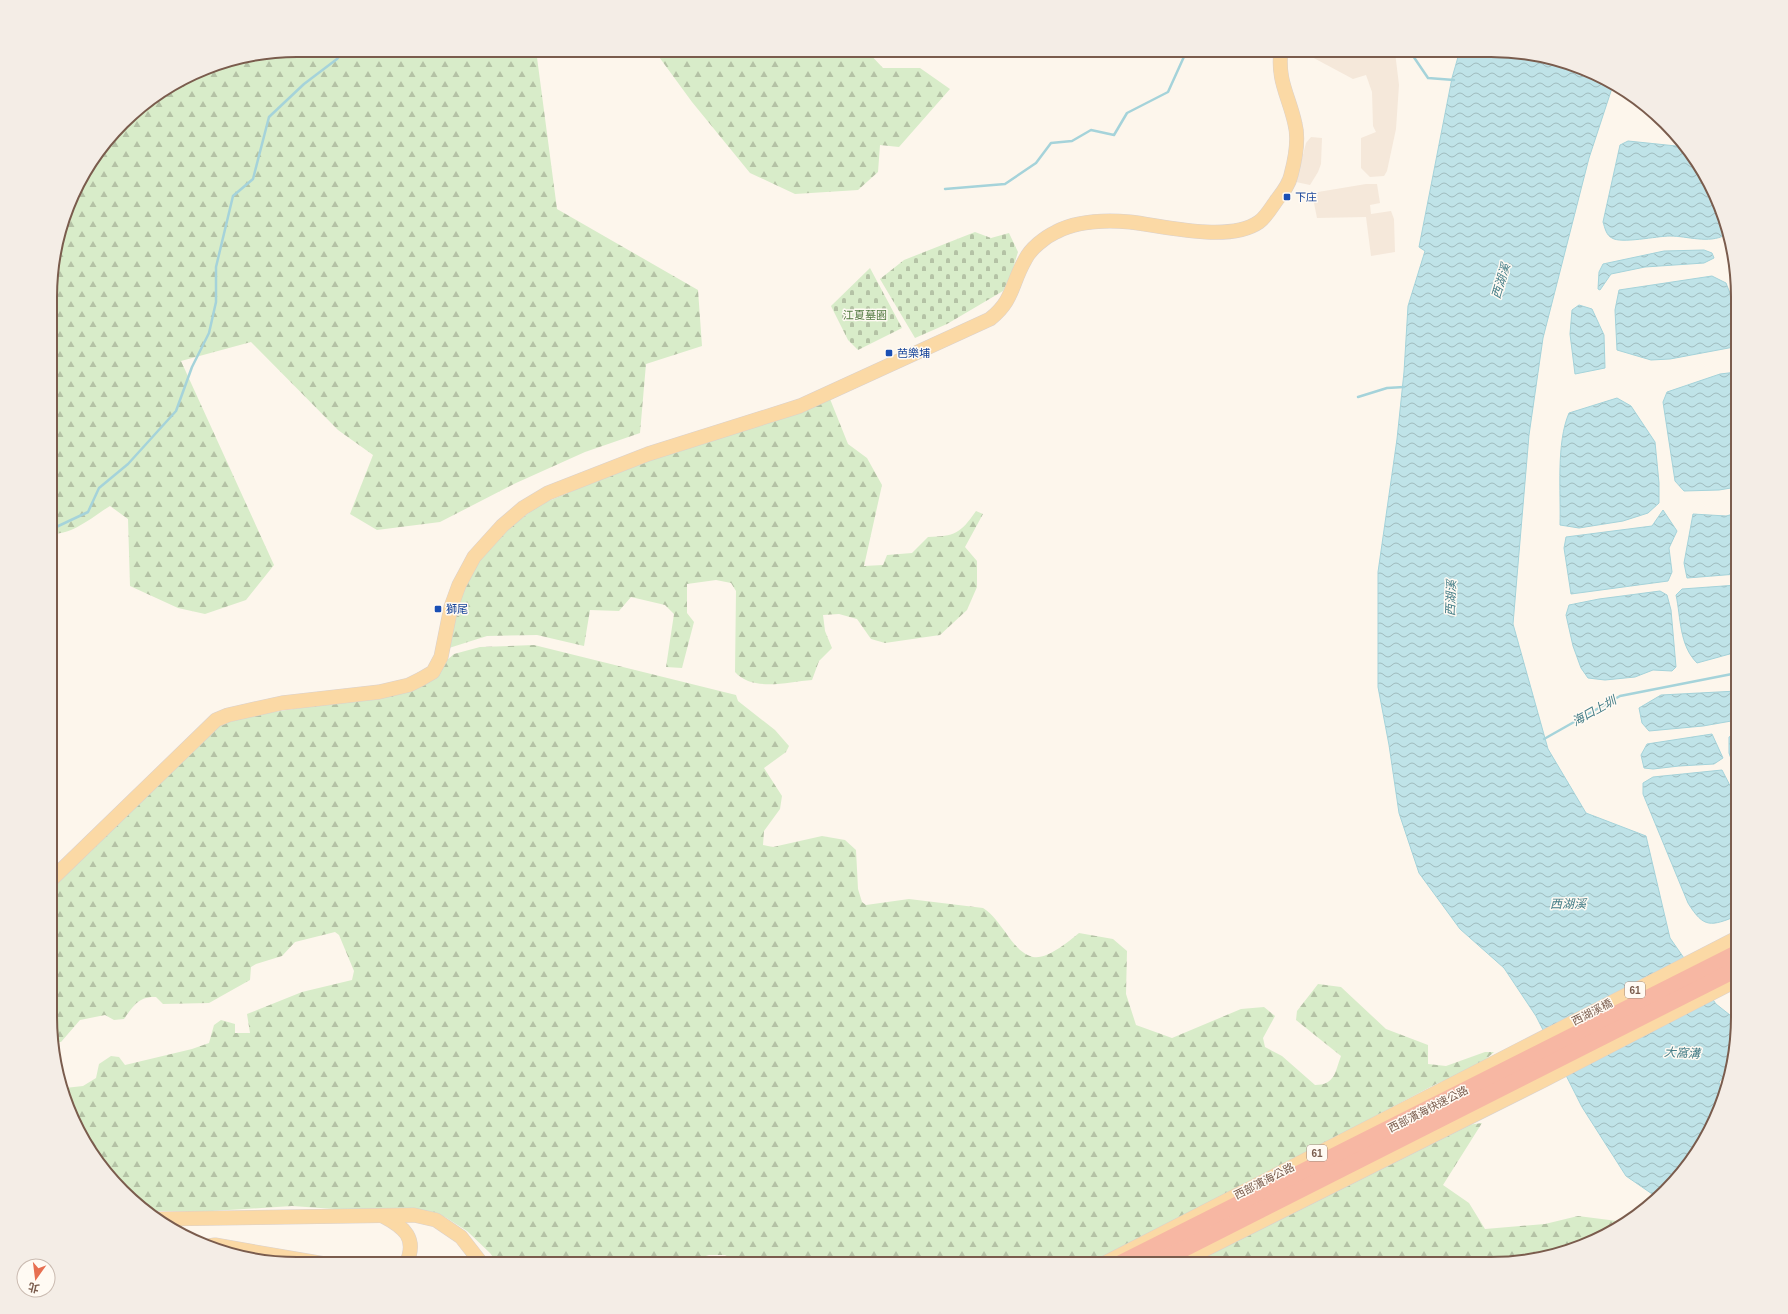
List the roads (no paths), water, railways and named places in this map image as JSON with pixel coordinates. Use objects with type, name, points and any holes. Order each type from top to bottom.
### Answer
[{"type":"highway","name":"西部濱海快速公路","points":[[1167,1257],[1537,1062],[1731,957]]},
{"type":"highway","name":"西部濱海快速公路","points":[[1134,1257],[1537,1062],[1731,972]]},
{"type":"main road","points":[[57,874],[216,720],[228,715],[282,703],[379,692],[409,684],[433,672],[441,657],[450,607],[459,585],[474,557],[502,526],[523,508],[548,493],[648,454],[800,406],[990,319],[1001,310],[1012,291],[1025,259],[1043,240],[1056,232],[1074,226],[1099,222],[1129,222],[1195,231],[1222,232],[1243,228],[1259,222],[1288,185],[1291,177],[1295,152],[1296,125],[1282,82],[1279,65],[1280,57]]},
{"type":"main road","name":"西湖溪橋","points":[[1537,1062],[1731,942]]},
{"type":"main road","name":"61","points":[[1189,1257],[1537,1062],[1731,983]]},
{"type":"main road","name":"西部濱海公路","points":[[1118,1257],[1537,1062]]},
{"type":"main road","points":[[381,1215],[401,1226],[407,1234],[411,1245],[409,1257]]},
{"type":"main road","points":[[167,1219],[414,1215],[436,1220],[461,1237],[477,1257]]},
{"type":"main road","points":[[232,1248],[277,1256]]},
{"type":"water","name":"西湖溪","points":[[1458,57],[1522,59],[1553,65],[1583,75],[1612,89],[1589,158],[1543,338],[1529,435],[1513,624],[1548,749],[1586,813],[1646,836],[1670,938],[1716,1004],[1731,1016],[1729,1048],[1726,1064],[1724,1076],[1719,1082],[1720,1087],[1713,1109],[1691,1150],[1661,1187],[1652,1194],[1626,1176],[1582,1107],[1536,1016],[1504,968],[1460,929],[1419,873],[1399,813],[1389,745],[1378,687],[1378,572],[1397,439],[1404,372],[1408,306],[1425,251],[1419,247],[1452,78]]},
{"type":"water","points":[[1628,141],[1677,146],[1699,177],[1713,205],[1723,236],[1712,239],[1670,236],[1623,240],[1617,240],[1610,237],[1603,222],[1620,145]]},
{"type":"water","points":[[1704,250],[1712,253],[1714,258],[1704,263],[1645,267],[1611,274],[1600,290],[1598,289],[1599,272],[1603,264],[1664,251]]},
{"type":"water","points":[[1712,276],[1726,283],[1731,295],[1731,348],[1670,359],[1651,360],[1617,350],[1615,310],[1619,290]]},
{"type":"water","points":[[1579,305],[1592,309],[1604,335],[1605,368],[1575,374],[1570,334],[1572,310]]},
{"type":"water","points":[[1731,373],[1731,488],[1719,490],[1684,491],[1675,481],[1663,402],[1667,392],[1720,374]]},
{"type":"water","points":[[1617,398],[1631,406],[1655,442],[1659,483],[1659,503],[1648,513],[1623,521],[1579,528],[1560,525],[1560,468],[1562,439],[1569,413]]},
{"type":"water","points":[[1663,510],[1677,531],[1669,548],[1672,572],[1668,581],[1571,594],[1564,548],[1566,537],[1652,526]]},
{"type":"water","points":[[1693,514],[1726,516],[1731,515],[1731,574],[1687,578],[1684,563]]},
{"type":"water","points":[[1731,585],[1731,654],[1697,663],[1691,656],[1684,640],[1676,595],[1682,589]]},
{"type":"water","points":[[1660,591],[1667,595],[1671,610],[1676,667],[1672,671],[1653,670],[1635,677],[1605,680],[1588,678],[1581,668],[1573,646],[1566,615],[1569,605],[1599,599]]},
{"type":"water","points":[[1731,691],[1731,721],[1703,726],[1649,731],[1642,723],[1639,708],[1661,695]]},
{"type":"water","points":[[1712,734],[1723,758],[1714,764],[1653,769],[1644,768],[1641,755],[1647,744]]},
{"type":"water","points":[[1731,736],[1731,759],[1729,753],[1729,737]]},
{"type":"water","points":[[1722,770],[1731,787],[1731,918],[1721,922],[1709,923],[1699,917],[1688,903],[1643,794],[1643,783],[1653,777]]},
{"type":"waterway","points":[[57,527],[88,512],[99,488],[128,464],[176,411],[192,367],[209,333],[216,302],[216,267],[233,196],[253,179],[269,117],[304,84],[339,57]]},
{"type":"waterway","points":[[945,189],[1005,184],[1036,163],[1051,143],[1072,141],[1091,130],[1114,135],[1127,113],[1168,92],[1184,57]]},
{"type":"waterway","points":[[1414,57],[1428,78],[1454,80]]},
{"type":"waterway","points":[[1358,397],[1387,388],[1404,387]]},
{"type":"waterway","name":"海口上圳","points":[[1544,739],[1620,696],[1731,674]]},
{"type":"place","name":"下庄","points":[[1287,197]]},
{"type":"place","name":"芭樂埔","points":[[889,353]]},
{"type":"place","name":"獅尾","points":[[438,609]]},
{"type":"park label","name":"江夏墓園","points":[[865,315]]},
{"type":"water label","name":"大窩溝","points":[[1682,1053]]}]
